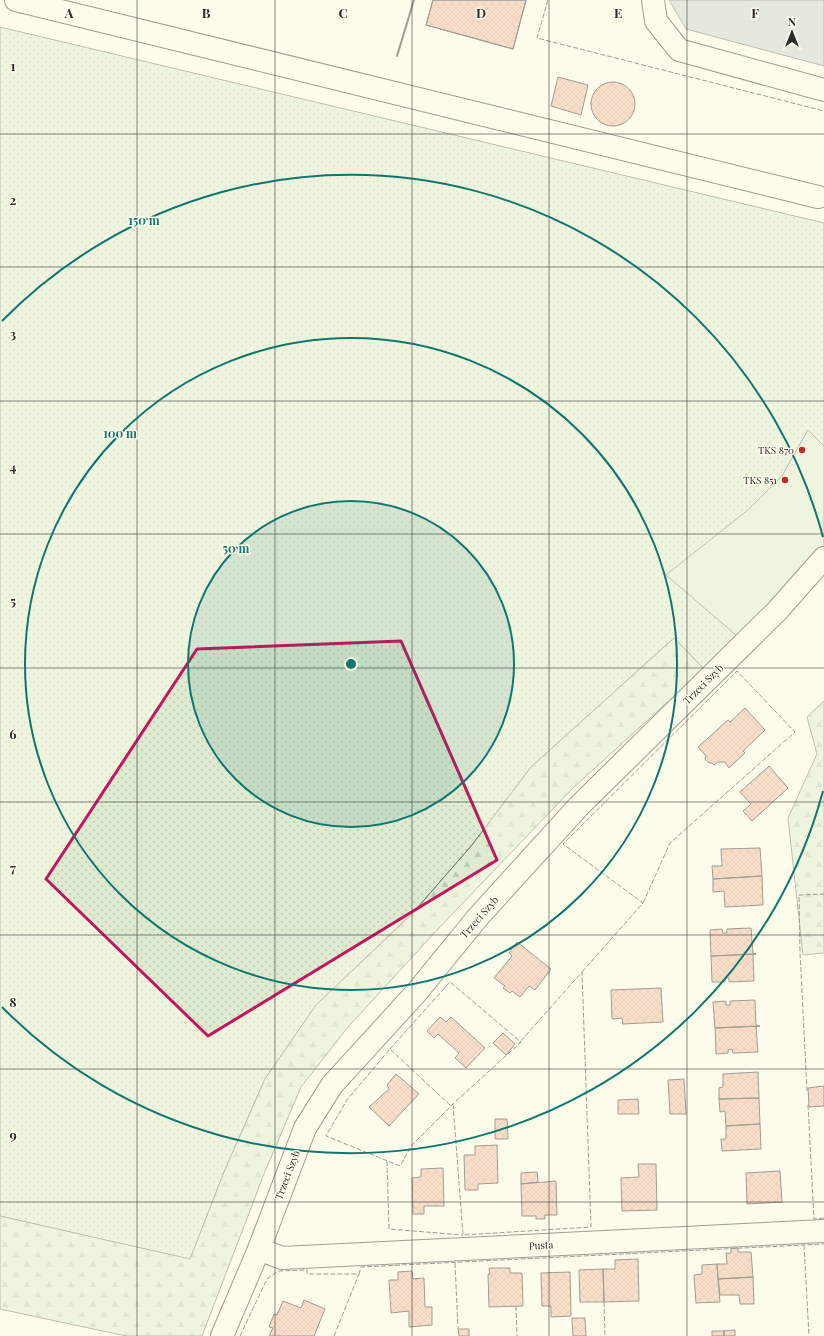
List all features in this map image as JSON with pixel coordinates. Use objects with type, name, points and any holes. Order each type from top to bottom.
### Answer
[{"type":"street","points":[[16,0],[818,197]]},
{"type":"street","points":[[653,0],[656,21],[679,50],[824,90]]},
{"type":"street","name":"Trzeci Szyb","points":[[222,1336],[259,1249],[305,1128],[332,1085],[416,993],[478,917],[579,806],[777,611],[824,558]]},
{"type":"street","name":"Pusta","points":[[259,1249],[282,1258],[824,1231]]},
{"type":"highlighted area","points":[[401,641],[497,860],[208,1036],[46,879],[197,649]]},
{"type":"green space","points":[[0,27],[824,223],[824,446],[808,430],[782,476],[749,509],[737,636],[704,669],[674,638],[531,767],[472,845],[412,914],[316,1005],[265,1079],[224,1172],[190,1260],[0,1216]]},
{"type":"green space","points":[[808,430],[824,446],[824,553],[737,636],[666,575],[749,509],[782,476]]},
{"type":"green space","points":[[674,638],[704,669],[573,788],[437,930],[348,1027],[301,1087],[264,1174],[202,1336],[126,1336],[0,1309],[0,1216],[190,1259],[224,1172],[265,1079],[316,1005],[412,914],[472,845],[531,767]]},
{"type":"green space","points":[[824,701],[824,953],[803,955],[788,818],[817,754],[807,717]]},
{"type":"shaded area","points":[[669,0],[824,0],[824,66],[686,29]]},
{"type":"building","points":[[433,0],[526,0],[513,49],[426,25]]},
{"type":"building","points":[[433,0],[526,0],[513,49],[426,25]]},
{"type":"building","points":[[558,77],[588,85],[581,115],[551,106]]},
{"type":"building","points":[[609,82],[617,82],[629,88],[635,100],[635,108],[629,120],[617,126],[609,126],[597,120],[591,108],[591,100],[597,88]]},
{"type":"building","points":[[745,708],[765,730],[743,751],[745,753],[729,768],[725,762],[718,762],[714,765],[709,763],[705,759],[706,756],[698,747],[728,720],[730,722]]},
{"type":"building","points":[[769,766],[788,788],[752,821],[743,811],[751,804],[740,792]]},
{"type":"building","points":[[760,848],[762,876],[713,879],[712,866],[722,866],[721,849]]},
{"type":"building","points":[[762,876],[763,905],[725,907],[724,891],[713,892],[713,879]]},
{"type":"building","points":[[751,928],[753,953],[756,954],[711,956],[710,930],[722,929],[723,933],[727,933],[727,929]]},
{"type":"building","points":[[517,942],[551,969],[535,990],[529,986],[520,997],[512,991],[510,993],[503,988],[505,986],[494,978],[512,956],[509,953]]},
{"type":"building","points":[[756,954],[753,955],[754,981],[729,982],[729,978],[725,978],[725,982],[712,982],[711,956]]},
{"type":"building","points":[[661,988],[663,1022],[623,1024],[622,1018],[612,1019],[611,990]]},
{"type":"building","points":[[755,1000],[756,1025],[760,1026],[715,1028],[713,1002],[726,1001],[726,1005],[730,1005],[730,1001]]},
{"type":"building","points":[[440,1017],[446,1022],[451,1017],[485,1048],[466,1068],[455,1058],[459,1053],[438,1034],[434,1038],[427,1031]]},
{"type":"building","points":[[760,1026],[756,1027],[758,1052],[733,1053],[732,1049],[728,1050],[728,1053],[716,1054],[715,1028]]},
{"type":"building","points":[[503,1033],[515,1044],[506,1055],[493,1043]]},
{"type":"building","points":[[758,1072],[759,1098],[719,1099],[719,1088],[723,1087],[723,1074]]},
{"type":"building","points":[[396,1074],[419,1094],[389,1126],[369,1107],[389,1089],[387,1085]]},
{"type":"building","points":[[684,1079],[686,1114],[670,1114],[668,1080]]},
{"type":"building","points":[[824,1086],[824,1106],[809,1107],[808,1088]]},
{"type":"building","points":[[759,1098],[760,1124],[726,1126],[725,1111],[720,1112],[719,1099]]},
{"type":"building","points":[[638,1099],[639,1114],[618,1114],[618,1100]]},
{"type":"building","points":[[495,1119],[507,1119],[508,1139],[495,1139]]},
{"type":"building","points":[[760,1124],[761,1149],[722,1151],[721,1139],[726,1139],[726,1126]]},
{"type":"building","points":[[497,1145],[498,1183],[478,1184],[478,1190],[465,1190],[464,1155],[475,1155],[475,1146]]},
{"type":"building","points":[[638,1164],[656,1164],[657,1210],[622,1211],[621,1178],[639,1177]]},
{"type":"building","points":[[443,1168],[444,1206],[424,1206],[424,1214],[413,1214],[412,1178],[421,1177],[421,1169]]},
{"type":"building","points":[[780,1171],[782,1202],[747,1204],[746,1173]]},
{"type":"building","points":[[537,1172],[538,1182],[521,1184],[521,1173]]},
{"type":"building","points":[[556,1181],[557,1215],[545,1215],[545,1219],[536,1219],[536,1216],[522,1216],[521,1184]]},
{"type":"building","points":[[731,1248],[738,1248],[738,1252],[751,1252],[753,1277],[718,1279],[717,1264],[727,1264],[726,1253],[731,1253]]},
{"type":"building","points":[[638,1259],[639,1301],[604,1302],[603,1269],[615,1269],[615,1260]]},
{"type":"building","points":[[717,1264],[720,1302],[696,1303],[694,1275],[702,1274],[702,1265]]},
{"type":"building","points":[[489,1268],[510,1268],[510,1273],[522,1273],[523,1306],[489,1307]]},
{"type":"building","points":[[603,1269],[604,1302],[580,1302],[579,1270]]},
{"type":"building","points":[[412,1271],[413,1279],[424,1278],[425,1307],[432,1307],[432,1325],[409,1327],[409,1311],[391,1313],[389,1280],[398,1280],[398,1272]]},
{"type":"building","points":[[570,1272],[571,1316],[551,1317],[551,1306],[542,1306],[541,1273]]},
{"type":"building","points":[[753,1277],[754,1304],[740,1304],[739,1295],[720,1295],[718,1279]]},
{"type":"building","points":[[304,1300],[325,1309],[314,1336],[269,1336],[273,1328],[269,1327],[274,1314],[277,1315],[283,1301],[301,1308]]},
{"type":"building","points":[[572,1318],[585,1318],[586,1336],[573,1336]]},
{"type":"building","points":[[458,1329],[469,1329],[469,1336],[459,1336]]},
{"type":"building","points":[[735,1330],[735,1336],[724,1336],[724,1331]]},
{"type":"building","points":[[712,1331],[724,1331],[724,1336],[712,1336]]},
{"type":"fence","points":[[548,0],[537,38],[824,111]]},
{"type":"fence","points":[[582,972],[643,903],[563,844],[737,671],[795,732],[670,843],[643,903]]},
{"type":"fence","points":[[807,1091],[800,952],[799,895],[824,894]]},
{"type":"fence","points":[[453,1104],[463,1235],[591,1227],[582,972],[519,1043]]},
{"type":"fence","points":[[390,1049],[450,982],[521,1042],[453,1104],[412,1145],[400,1166],[326,1136],[347,1100],[390,1049],[451,1106]]},
{"type":"fence","points":[[808,1105],[814,1219],[824,1218]]},
{"type":"fence","points":[[387,1161],[389,1229],[463,1235]]},
{"type":"fence","points":[[240,1336],[267,1279],[278,1271],[307,1270],[307,1274],[359,1274],[361,1267],[824,1244]]},
{"type":"fence","points":[[804,1245],[809,1336]]},
{"type":"fence","points":[[455,1263],[458,1329]]},
{"type":"fence","points":[[334,1336],[359,1274]]},
{"type":"fence","points":[[604,1302],[605,1336]]},
{"type":"fence","points":[[516,1306],[517,1336]]},
{"type":"wall","points":[[397,56],[414,0]]},
{"type":"place","name":"TKS 870","points":[[802,450]]},
{"type":"place","name":"TKS 851","points":[[785,480]]}]
